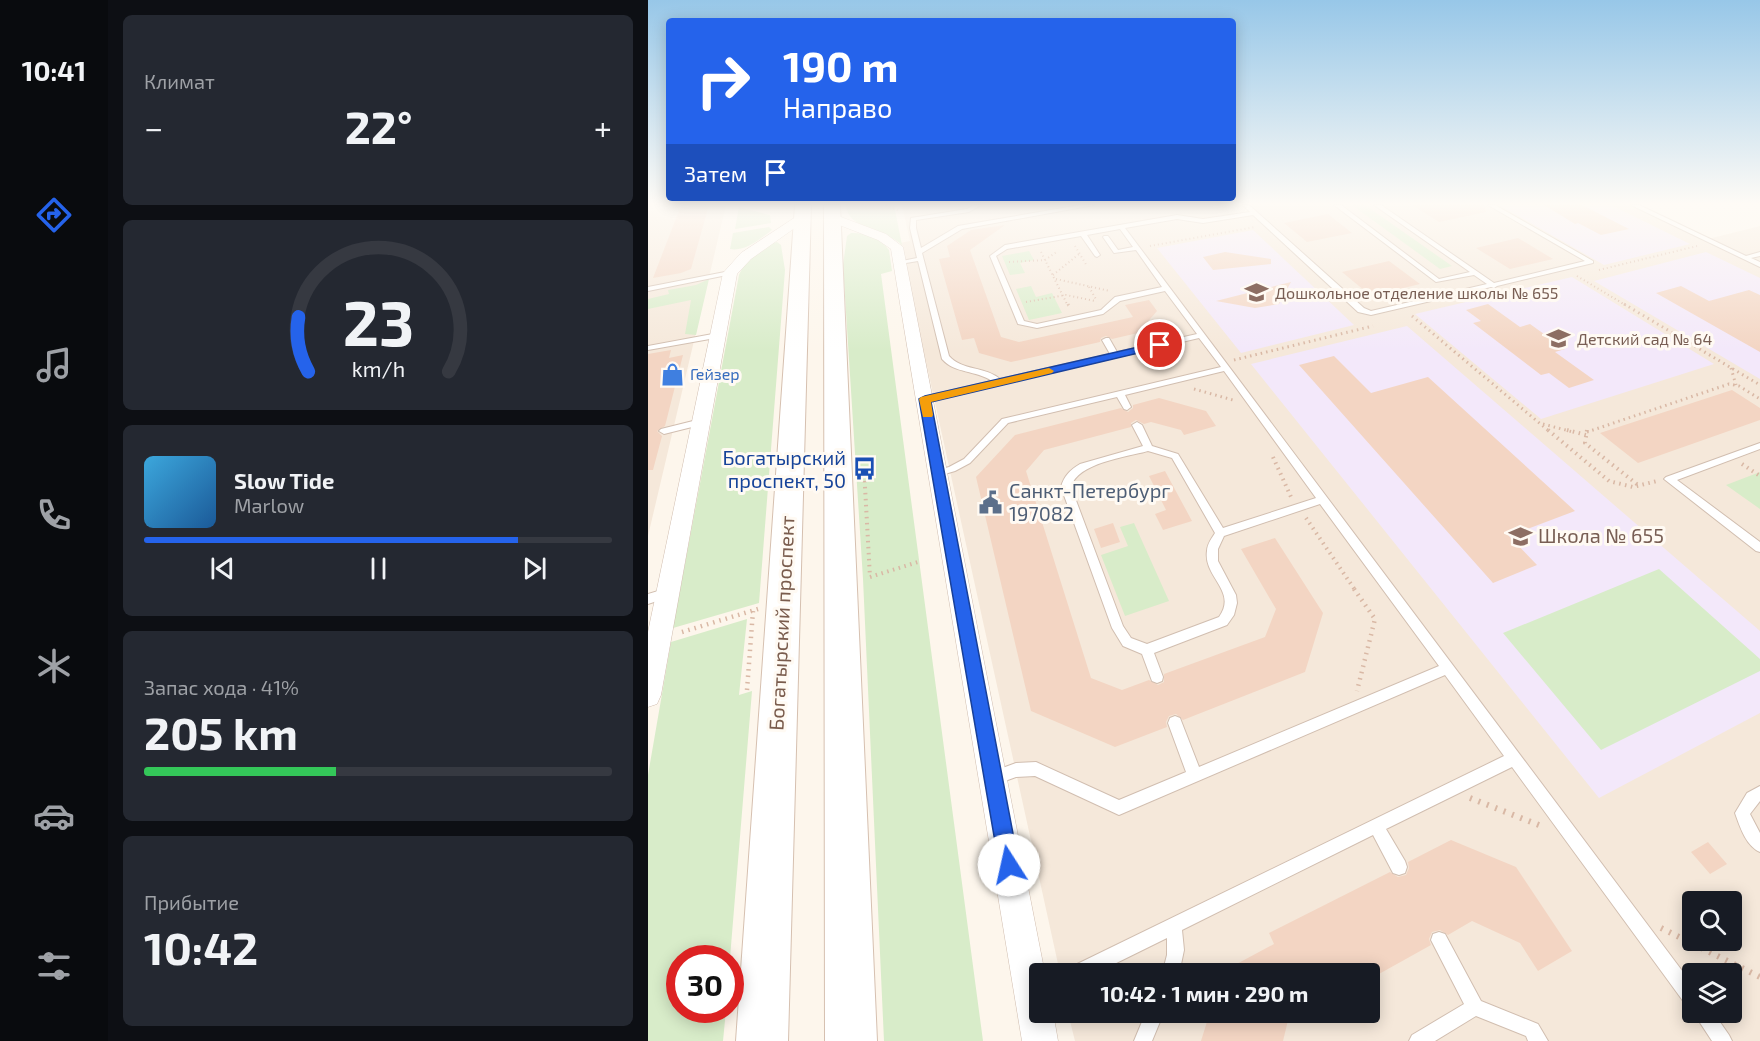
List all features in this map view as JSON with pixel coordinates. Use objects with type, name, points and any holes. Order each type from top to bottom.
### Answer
[{"type":"main road","name":"Богатырский проспект","points":[[762,1041],[800,254]]},
{"type":"main road","points":[[834,254],[851,1041]]},
{"type":"street","points":[[648,694],[730,273],[749,254]]},
{"type":"street","points":[[907,254],[913,258],[925,399],[1030,963]]},
{"type":"street","points":[[1038,1023],[1040,1041]]},
{"type":"lane","points":[[913,254],[945,357],[954,366],[990,376],[998,382]]},
{"type":"lane","points":[[913,258],[920,254]]},
{"type":"lane","points":[[996,254],[993,256],[1021,322],[1028,325],[1037,326],[1092,315],[1103,312],[1118,299],[1167,288]]},
{"type":"lane","points":[[1142,254],[1682,986]]},
{"type":"lane","points":[[1299,254],[1361,310],[1371,313],[1591,262],[1576,254]]},
{"type":"lane","points":[[1402,254],[1438,281],[1474,273]]},
{"type":"lane","points":[[1446,254],[1494,286]]},
{"type":"lane","points":[[1736,254],[1760,265]]},
{"type":"lane","points":[[1745,258],[1760,254]]},
{"type":"lane","points":[[648,289],[730,273]]},
{"type":"lane","points":[[1092,315],[1097,325]]},
{"type":"lane","points":[[648,348],[718,334]]},
{"type":"lane","points":[[925,399],[1202,336]]},
{"type":"lane","points":[[1106,340],[1114,356]]},
{"type":"lane","points":[[938,473],[967,461],[1005,421],[1168,382],[1224,365]]},
{"type":"lane","points":[[1120,394],[1127,406]]},
{"type":"lane","points":[[664,431],[701,422]]},
{"type":"lane","points":[[1137,425],[1148,448]]},
{"type":"lane","points":[[1669,479],[1760,446]]},
{"type":"lane","points":[[1220,533],[1175,456],[1148,448],[1083,466],[1068,479],[1066,487],[1119,628],[1127,642],[1147,650],[1223,621],[1232,612],[1232,601],[1216,568],[1212,551],[1220,533],[1323,499]]},
{"type":"lane","points":[[1669,479],[1760,549]]},
{"type":"lane","points":[[648,599],[668,593]]},
{"type":"lane","points":[[1147,650],[1157,677]]},
{"type":"lane","points":[[994,778],[1016,770],[1036,769],[1119,808],[1448,668]]},
{"type":"lane","points":[[1175,723],[1195,776]]},
{"type":"lane","points":[[1097,963],[1514,758]]},
{"type":"lane","points":[[1760,793],[1752,798],[1742,813],[1760,844]]},
{"type":"lane","points":[[1376,826],[1398,867]]},
{"type":"lane","points":[[1173,926],[1177,943],[1175,963]]},
{"type":"lane","points":[[1439,940],[1475,1007],[1532,1030],[1539,1041]]},
{"type":"lane","points":[[1418,1041],[1475,1007]]},
{"type":"lane","points":[[1143,1041],[1150,1023]]},
{"type":"lane","points":[[1710,1023],[1723,1041]]},
{"type":"path","points":[[1042,254],[1074,318]]},
{"type":"path","points":[[1053,274],[1079,254],[1087,266]]},
{"type":"path","points":[[1592,272],[1666,254]]},
{"type":"path","points":[[1584,273],[1574,274],[1760,385]]},
{"type":"path","points":[[1055,279],[1131,296]]},
{"type":"path","points":[[1088,286],[1097,302]]},
{"type":"path","points":[[1013,304],[1063,295],[1110,305]]},
{"type":"path","points":[[1412,316],[1609,481],[1633,487],[1669,479]]},
{"type":"path","points":[[1224,365],[1382,323]]},
{"type":"path","points":[[1731,368],[1736,385]]},
{"type":"path","points":[[1168,382],[1234,400],[1240,409]]},
{"type":"path","points":[[1638,485],[1586,442],[1587,430],[1729,384],[1736,385],[1760,399]]},
{"type":"path","points":[[1541,424],[1586,435]]},
{"type":"path","points":[[1271,453],[1287,491],[1375,619],[1352,709]]},
{"type":"path","points":[[864,469],[870,577]]},
{"type":"path","points":[[863,579],[918,562]]},
{"type":"path","points":[[672,634],[756,610],[747,690]]},
{"type":"path","points":[[1449,790],[1573,838]]},
{"type":"path","points":[[1626,910],[1760,977]]},
{"type":"shaded area","points":[[648,254],[715,254],[648,536]]},
{"type":"shaded area","points":[[902,254],[1760,254],[1760,1041],[1075,1041],[1070,1023],[1380,1023],[1380,963],[1058,963]]},
{"type":"shaded area","name":"Дошкольное отделение школы № 655","points":[[1161,254],[1278,254],[1354,325],[1241,353]]},
{"type":"shaded area","points":[[1584,254],[1651,254],[1604,265]]},
{"type":"shaded area","points":[[1700,254],[1709,254],[1760,278],[1760,379],[1594,281]]},
{"type":"shaded area","name":"Детский сад № 64","points":[[1572,277],[1714,364],[1541,419],[1415,314]]},
{"type":"shaded area","name":"Школа № 655","points":[[1407,326],[1760,631],[1760,713],[1599,798],[1251,364]]},
{"type":"green space","points":[[754,254],[782,254],[785,270],[759,603],[673,628],[739,275]]},
{"type":"green space","points":[[845,254],[890,254],[892,271],[881,274],[983,1041],[884,1041],[863,579],[843,265]]},
{"type":"green space","points":[[1030,254],[1034,260],[1020,263],[1025,273],[1010,275],[1002,256]]},
{"type":"green space","points":[[1419,254],[1434,254],[1452,266],[1440,269]]},
{"type":"green space","points":[[709,279],[696,335],[685,334],[691,300],[648,309],[648,299],[669,294],[668,290],[696,285]]},
{"type":"green space","points":[[1031,286],[1036,297],[1052,293],[1062,313],[1029,320],[1016,289]]},
{"type":"green space","points":[[1760,472],[1760,509],[1726,485]]},
{"type":"green space","points":[[1134,523],[1169,601],[1125,616],[1101,555],[1128,546],[1120,527]]},
{"type":"green space","points":[[1659,569],[1760,659],[1760,671],[1601,750],[1503,633]]},
{"type":"green space","points":[[747,619],[739,695],[752,691],[731,945],[666,945],[666,1023],[725,1023],[723,1041],[648,1041],[648,775],[671,642]]},
{"type":"building","points":[[662,254],[695,254],[691,269],[653,278]]},
{"type":"building","points":[[949,254],[971,254],[1001,337],[1019,342],[1133,317],[1125,305],[1149,300],[1157,311],[1138,333],[1112,339],[1106,336],[1101,338],[1100,342],[1011,362],[979,353],[974,338],[962,340],[939,259],[950,257]]},
{"type":"building","points":[[1218,254],[1235,254],[1271,259],[1271,264],[1213,270],[1203,257]]},
{"type":"building","points":[[1485,254],[1544,254],[1553,259],[1510,269]]},
{"type":"building","points":[[1389,261],[1420,284],[1371,296],[1342,272]]},
{"type":"building","points":[[1291,282],[1279,304],[1255,308],[1216,301]]},
{"type":"building","points":[[1681,286],[1709,301],[1749,290],[1760,295],[1760,352],[1656,293]]},
{"type":"building","points":[[1488,304],[1520,327],[1530,324],[1565,349],[1555,352],[1594,380],[1569,388],[1549,373],[1541,375],[1473,323],[1481,321],[1466,310]]},
{"type":"building","points":[[671,350],[669,358],[683,355],[665,426],[657,431],[662,436],[653,470],[648,470],[648,354]]},
{"type":"building","points":[[1334,356],[1371,393],[1428,377],[1575,511],[1509,536],[1537,565],[1493,583],[1299,365]]},
{"type":"building","points":[[1732,390],[1760,408],[1760,420],[1638,463],[1600,433]]},
{"type":"building","points":[[1159,398],[1206,411],[1216,426],[1184,435],[1181,430],[1151,422],[1144,424],[1136,420],[1131,423],[1131,427],[1044,450],[1026,471],[1091,678],[1122,690],[1149,680],[1158,685],[1164,682],[1164,674],[1265,637],[1276,609],[1241,549],[1275,538],[1323,613],[1305,672],[1183,720],[1176,714],[1169,716],[1166,722],[1167,727],[1115,747],[1031,711],[976,477],[1015,435],[1121,408],[1128,412],[1133,405]]},
{"type":"building","points":[[1165,471],[1192,521],[1163,530],[1155,514],[1166,510],[1149,476]]},
{"type":"building","points":[[1113,523],[1120,542],[1101,548],[1094,529]]},
{"type":"building","points":[[1451,840],[1516,867],[1572,951],[1538,971],[1520,943],[1472,921],[1448,935],[1440,930],[1432,932],[1429,939],[1431,945],[1380,973],[1380,963],[1239,963],[1274,944],[1269,933],[1390,872],[1398,877],[1406,875],[1409,868],[1408,862]]},
{"type":"building","points":[[1708,842],[1727,864],[1710,874],[1691,852]]},
{"type":"building","points":[[1207,1023],[1287,1023],[1283,1041],[1201,1041]]},
{"type":"slow traffic","points":[[927,415],[925,399],[1049,371]]},
{"type":"place","name":"Дошкольное отделение школы № 655","points":[[1257,293]]},
{"type":"place","name":"Детский сад № 64","points":[[1559,339]]},
{"type":"place","name":"Гейзер","points":[[672,374]]},
{"type":"place","name":"Богатырский проспект, 50","points":[[864,469]]},
{"type":"place","name":"Санкт-Петербург 197082","points":[[991,503]]},
{"type":"place","name":"Школа № 655","points":[[1520,536]]},
{"type":"route","points":[[1009,865],[925,399],[1160,345]]}]
